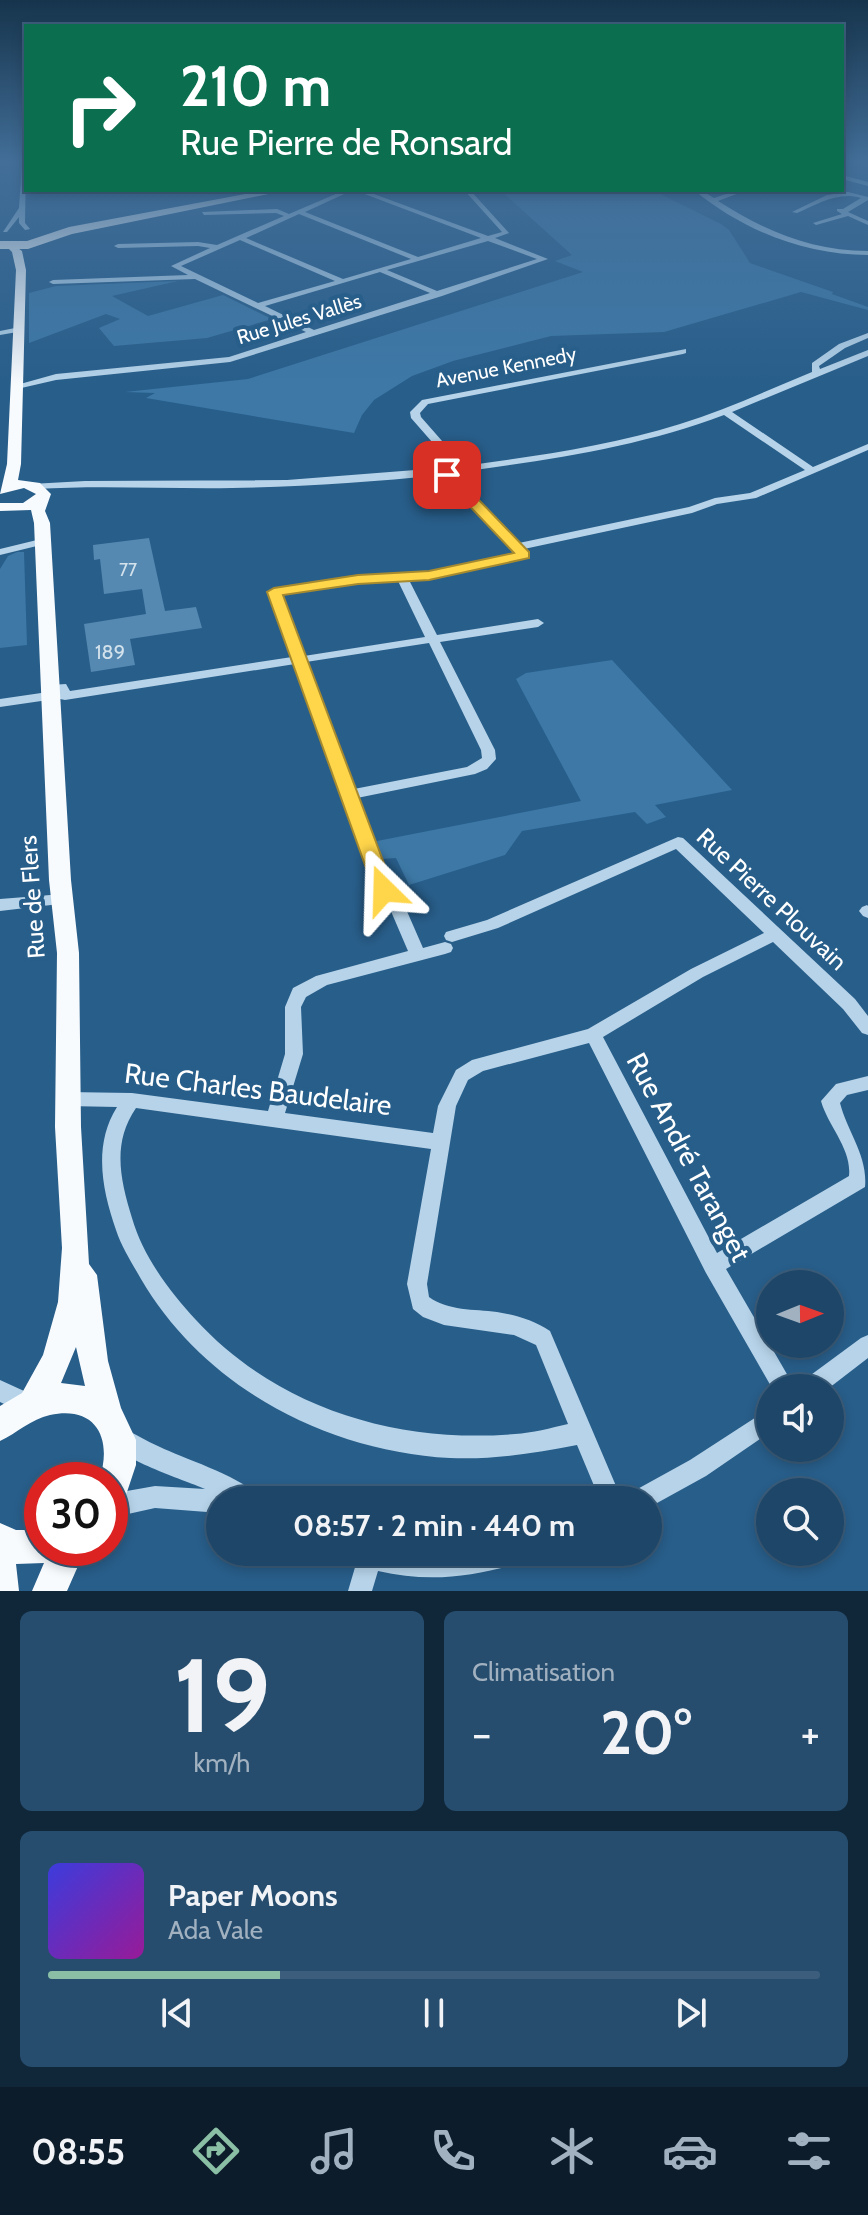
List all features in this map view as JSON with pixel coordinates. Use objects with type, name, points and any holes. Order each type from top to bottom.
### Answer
[{"type":"highway","points":[[4,241],[29,236]]},
{"type":"main road","points":[[21,270],[35,236]]},
{"type":"main road","points":[[2,489],[11,480],[15,442],[21,270],[17,251],[4,241]]},
{"type":"main road","points":[[15,442],[22,471],[38,492]]},
{"type":"main road","points":[[2,489],[38,492]]},
{"type":"main road","points":[[2,507],[26,506],[38,492]]},
{"type":"main road","name":"Rue de Flers","points":[[38,492],[68,953],[67,1099],[76,1248],[97,1383],[113,1427]]},
{"type":"main road","points":[[2,507],[32,525],[41,542]]},
{"type":"main road","name":"Rue de Flers","points":[[21,1399],[55,1364],[66,1334],[73,1302],[76,1248]]},
{"type":"main road","points":[[0,1425],[21,1399],[71,1396],[95,1404],[113,1427],[119,1462]]},
{"type":"main road","points":[[0,1540],[15,1547],[24,1547]]},
{"type":"main road","points":[[49,1591],[61,1566]]},
{"type":"main road","points":[[0,1567],[2,1591]]},
{"type":"street","points":[[361,236],[419,259]]},
{"type":"street","points":[[484,236],[489,238]]},
{"type":"street","points":[[257,306],[494,236]]},
{"type":"street","points":[[778,236],[793,244],[837,254],[868,253]]},
{"type":"street","points":[[314,333],[175,264],[238,237],[342,281]]},
{"type":"street","name":"Rue Jules Vallès","points":[[18,381],[225,360],[544,259],[489,238]]},
{"type":"street","points":[[118,246],[201,244],[215,247]]},
{"type":"street","points":[[381,270],[439,294]]},
{"type":"street","points":[[53,282],[197,277]]},
{"type":"street","points":[[0,333],[20,329]]},
{"type":"street","points":[[816,373],[814,368],[818,363],[842,346],[868,335]]},
{"type":"street","name":"Avenue Kennedy","points":[[462,470],[416,418],[415,412],[425,402],[683,351]]},
{"type":"street","points":[[38,492],[132,483],[231,485],[462,470],[626,440],[726,412],[868,353]]},
{"type":"street","points":[[726,412],[812,470]]},
{"type":"street","points":[[384,890],[274,592],[446,572],[697,509],[715,501],[752,496],[868,447]]},
{"type":"street","points":[[444,472],[520,551]]},
{"type":"street","points":[[423,474],[471,501]]},
{"type":"street","points":[[0,552],[41,542]]},
{"type":"street","points":[[348,795],[470,771],[489,759],[488,750],[402,578]]},
{"type":"street","points":[[0,703],[62,687],[65,696],[538,623]]},
{"type":"street","name":"Rue Pierre Plouvain","points":[[418,955],[678,842],[849,1004],[868,1028]]},
{"type":"street","points":[[0,905],[63,899]]},
{"type":"street","points":[[274,1119],[294,1054],[293,1007],[299,993],[322,980],[418,955],[398,909]]},
{"type":"street","points":[[605,1486],[548,1347],[535,1332],[519,1325],[433,1313],[420,1302],[417,1284],[452,1092],[470,1069],[489,1061],[593,1035],[697,973],[775,934]]},
{"type":"street","name":"Rue André Taranget","points":[[593,1035],[713,1266],[776,1374]]},
{"type":"street","points":[[713,1266],[858,1181],[862,1168],[860,1159],[833,1114],[830,1101],[836,1092],[868,1083]]},
{"type":"street","name":"Rue Charles Baudelaire","points":[[67,1099],[132,1100],[441,1142]]},
{"type":"street","points":[[132,1100],[118,1120],[111,1144],[118,1200],[127,1233],[146,1274],[168,1306],[200,1343],[227,1367],[312,1417],[397,1442],[437,1448],[486,1449],[529,1445],[582,1433]]},
{"type":"street","points":[[830,1374],[868,1345]]},
{"type":"street","points":[[113,1427],[143,1452],[224,1486]]},
{"type":"street","points":[[662,1488],[698,1468],[756,1429]]},
{"type":"street","points":[[128,1502],[155,1497],[206,1501]]},
{"type":"street","points":[[360,1591],[361,1566]]},
{"type":"street","points":[[426,1566],[453,1566]]},
{"type":"shaded area","points":[[551,236],[733,236],[750,263],[833,292],[868,307],[868,310],[801,292],[664,332],[551,336],[453,361],[412,376],[374,400],[362,415],[354,433],[146,398],[155,393],[125,392],[248,379],[583,272],[555,261],[572,255]]},
{"type":"shaded area","points":[[178,281],[112,296],[148,316],[223,295],[272,319],[207,338],[114,346],[99,328],[120,319],[106,314],[29,343],[29,293],[56,286]]},
{"type":"shaded area","points":[[24,552],[27,645],[0,648],[0,569],[8,556]]},
{"type":"shaded area","points":[[612,660],[732,790],[655,805],[666,817],[647,824],[635,812],[522,831],[505,855],[409,885],[396,858],[382,859],[377,841],[581,801],[516,679],[526,673]]},
{"type":"building","points":[[149,538],[165,611],[196,607],[202,628],[130,639],[135,665],[91,672],[84,624],[146,614],[142,589],[104,594],[100,559],[94,560],[93,545]]},
{"type":"route","points":[[384,890],[274,592],[358,580],[411,578],[524,555],[447,475]]}]
